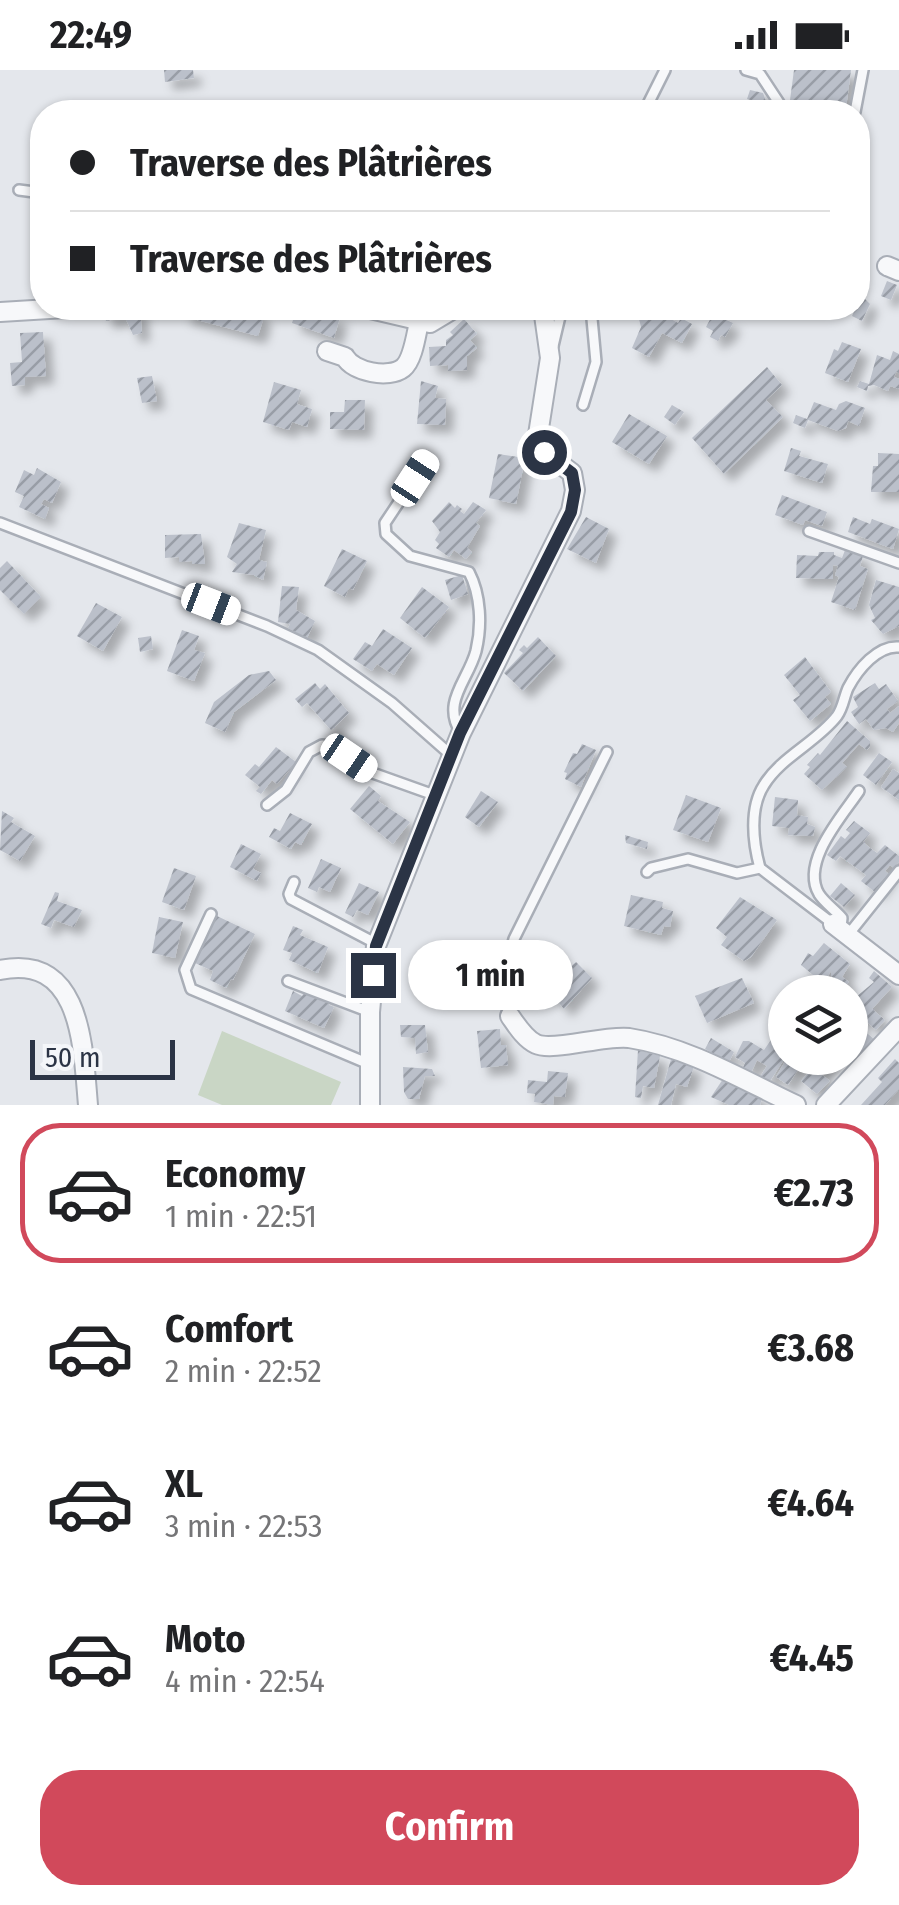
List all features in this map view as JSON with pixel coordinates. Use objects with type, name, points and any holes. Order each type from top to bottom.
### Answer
[{"type":"street","points":[[0,312],[30,310]]},
{"type":"street","points":[[327,351],[345,358],[358,370],[399,371],[406,366],[422,320]]},
{"type":"street","points":[[370,1105],[370,1012],[377,944],[460,733],[571,512],[575,490],[572,473],[544,452],[537,441],[550,358],[545,320]]},
{"type":"street","points":[[840,930],[899,975]]},
{"type":"street","points":[[0,970],[30,970],[58,983],[76,1016],[88,1105]]},
{"type":"street","points":[[510,1016],[533,1044],[546,1047],[628,1038],[697,1058],[796,1105]]},
{"type":"street","points":[[826,1105],[899,1028]]},
{"type":"lane","points":[[650,100],[665,70]]},
{"type":"lane","points":[[746,70],[760,74],[777,100]]},
{"type":"lane","points":[[857,100],[863,70]]},
{"type":"lane","points":[[19,190],[30,191]]},
{"type":"lane","points":[[550,358],[559,320]]},
{"type":"lane","points":[[583,405],[596,362],[592,320]]},
{"type":"lane","points":[[427,460],[385,523],[386,534],[410,556],[469,572],[475,583],[475,654],[457,690],[452,712],[460,733]]},
{"type":"lane","points":[[0,523],[267,626],[318,650],[392,704],[452,756]]},
{"type":"lane","points":[[809,531],[899,564]]},
{"type":"lane","points":[[840,930],[760,868],[755,814],[764,783],[839,715],[849,686],[879,650],[899,647]]},
{"type":"lane","points":[[268,805],[286,790],[310,752],[322,745],[330,746],[368,771],[437,796]]},
{"type":"lane","points":[[510,1016],[504,999],[504,979],[514,940],[607,752]]},
{"type":"lane","points":[[840,930],[842,918],[819,894],[815,884],[818,850],[859,791]]},
{"type":"lane","points":[[647,872],[688,858],[736,874],[760,868]]},
{"type":"lane","points":[[840,930],[899,871]]},
{"type":"lane","points":[[294,882],[291,899],[377,944]]},
{"type":"lane","points":[[211,914],[185,970],[191,990],[369,1064]]},
{"type":"lane","points":[[288,981],[370,1012]]},
{"type":"green space","points":[[222,1031],[341,1082],[331,1105],[222,1105],[198,1095]]},
{"type":"building","points":[[164,70],[193,70],[194,78],[165,82]]},
{"type":"building","points":[[794,70],[851,70],[847,100],[790,100]]},
{"type":"building","points":[[750,90],[763,93],[766,100],[750,100],[747,99]]},
{"type":"building","points":[[887,281],[897,285],[891,300],[881,296]]},
{"type":"building","points":[[126,320],[141,320],[142,333],[133,335]]},
{"type":"building","points":[[197,320],[263,320],[258,336]]},
{"type":"building","points":[[293,320],[339,320],[334,338],[292,323]]},
{"type":"building","points":[[465,320],[477,334],[470,340],[477,348],[467,356],[467,370],[448,371],[448,365],[430,366],[429,347],[446,346],[446,340],[453,335],[450,332]]},
{"type":"building","points":[[639,320],[685,320],[692,324],[682,343],[662,333],[649,357],[632,348],[641,327]]},
{"type":"building","points":[[710,320],[733,323],[718,341],[710,337],[713,331],[706,327]]},
{"type":"building","points":[[43,332],[46,376],[25,377],[25,385],[12,386],[10,363],[22,362],[20,333]]},
{"type":"building","points":[[842,342],[861,349],[848,382],[825,373],[834,349],[838,351]]},
{"type":"building","points":[[893,351],[899,354],[899,373],[894,377],[899,379],[899,389],[890,386],[888,391],[874,385],[868,386],[867,391],[857,387],[860,381],[869,384],[877,355],[890,360]]},
{"type":"building","points":[[767,367],[782,385],[766,400],[783,417],[724,474],[692,438]]},
{"type":"building","points":[[152,376],[157,401],[142,403],[137,378]]},
{"type":"building","points":[[421,381],[438,386],[435,398],[446,399],[445,425],[417,424]]},
{"type":"building","points":[[274,382],[301,390],[297,404],[312,409],[307,427],[292,422],[289,430],[263,422]]},
{"type":"building","points":[[345,400],[365,400],[364,430],[330,429],[330,412],[344,412]]},
{"type":"building","points":[[846,401],[865,408],[859,426],[848,421],[846,428],[838,431],[808,420],[805,428],[793,423],[796,415],[807,419],[814,402],[836,410]]},
{"type":"building","points":[[672,405],[684,412],[675,425],[664,417]]},
{"type":"building","points":[[629,414],[667,436],[649,464],[612,442]]},
{"type":"building","points":[[791,448],[801,451],[799,456],[828,464],[822,483],[784,471]]},
{"type":"building","points":[[878,453],[899,454],[899,492],[871,492]]},
{"type":"building","points":[[498,454],[525,458],[516,504],[489,498]]},
{"type":"building","points":[[37,468],[61,482],[52,503],[44,499],[41,504],[49,508],[45,519],[19,507],[24,496],[15,492],[24,470],[34,475]]},
{"type":"building","points":[[782,495],[827,512],[822,526],[805,520],[803,525],[775,515]]},
{"type":"building","points":[[449,502],[464,514],[473,502],[486,510],[476,523],[480,526],[467,548],[472,552],[466,559],[454,550],[449,557],[436,548],[440,532],[432,521]]},
{"type":"building","points":[[586,517],[609,529],[596,563],[567,549]]},
{"type":"building","points":[[853,517],[899,529],[893,549],[848,532]]},
{"type":"building","points":[[239,523],[266,530],[259,560],[267,562],[263,580],[232,572],[237,564],[227,557]]},
{"type":"building","points":[[201,534],[205,564],[179,562],[179,557],[165,558],[165,535]]},
{"type":"building","points":[[342,549],[367,561],[353,590],[349,588],[345,597],[324,586]]},
{"type":"building","points":[[845,550],[863,556],[860,566],[868,569],[855,610],[831,602],[839,577],[835,575],[838,566],[833,565],[833,579],[796,578],[797,555],[834,552],[842,558]]},
{"type":"building","points":[[7,561],[41,597],[24,614],[0,590],[0,568]]},
{"type":"building","points":[[462,575],[468,594],[451,600],[445,580]]},
{"type":"building","points":[[876,580],[899,587],[899,626],[883,634],[871,620],[875,618],[869,605]]},
{"type":"building","points":[[282,586],[299,587],[296,610],[315,621],[307,638],[288,628],[290,624],[278,622]]},
{"type":"building","points":[[422,587],[449,607],[425,638],[400,618]]},
{"type":"building","points":[[96,603],[122,617],[103,651],[77,636]]},
{"type":"building","points":[[383,629],[412,648],[394,675],[377,664],[372,671],[353,659],[365,642],[372,646]]},
{"type":"building","points":[[182,630],[199,636],[194,650],[205,653],[194,681],[167,671]]},
{"type":"building","points":[[151,636],[153,649],[140,652],[138,638]]},
{"type":"building","points":[[538,637],[556,656],[523,691],[504,673],[523,653],[519,650]]},
{"type":"building","points":[[805,657],[831,692],[825,697],[831,704],[810,721],[793,700],[800,695],[784,675]]},
{"type":"building","points":[[269,671],[276,680],[234,712],[225,732],[205,723],[214,702],[249,675]]},
{"type":"building","points":[[315,683],[320,689],[325,684],[349,713],[331,730],[307,703],[302,707],[295,699]]},
{"type":"building","points":[[875,683],[879,689],[886,684],[898,701],[887,709],[890,713],[899,706],[899,723],[893,732],[886,728],[874,730],[866,719],[859,724],[851,712],[858,707],[853,697]]},
{"type":"building","points":[[847,721],[870,741],[870,746],[867,750],[859,744],[842,763],[847,767],[822,790],[804,774],[810,767],[807,765]]},
{"type":"building","points":[[582,744],[596,750],[581,787],[565,779],[564,772]]},
{"type":"building","points":[[276,747],[296,762],[277,784],[272,780],[261,794],[256,791],[260,787],[245,775],[255,764],[259,767]]},
{"type":"building","points":[[879,753],[892,762],[876,785],[863,775]]},
{"type":"building","points":[[893,769],[899,773],[899,800],[881,787]]},
{"type":"building","points":[[369,786],[381,796],[378,801],[410,822],[393,844],[350,809]]},
{"type":"building","points":[[481,791],[498,802],[479,827],[465,817]]},
{"type":"building","points":[[686,795],[721,808],[708,842],[673,830]]},
{"type":"building","points":[[775,797],[798,800],[797,815],[808,817],[807,824],[815,827],[813,836],[788,835],[789,828],[772,826]]},
{"type":"building","points":[[2,811],[14,818],[11,822],[35,836],[20,861],[0,850]]},
{"type":"building","points":[[290,813],[312,824],[301,845],[295,842],[291,849],[269,837],[274,828],[280,831]]},
{"type":"building","points":[[854,821],[870,833],[863,842],[870,848],[877,853],[885,845],[899,856],[894,868],[890,865],[885,871],[889,874],[875,892],[861,881],[866,875],[840,856],[836,861],[827,855],[841,836],[845,839],[850,833],[846,830]]},
{"type":"building","points":[[625,835],[648,842],[647,849],[626,843]]},
{"type":"building","points":[[241,844],[261,854],[253,869],[261,873],[257,881],[230,867]]},
{"type":"building","points":[[321,859],[341,868],[330,892],[308,888]]},
{"type":"building","points":[[174,868],[196,876],[184,910],[162,902]]},
{"type":"building","points":[[359,883],[379,892],[368,915],[357,910],[353,917],[345,913]]},
{"type":"building","points":[[841,883],[855,895],[844,907],[830,896]]},
{"type":"building","points":[[55,892],[59,893],[57,901],[82,910],[74,927],[54,920],[51,928],[41,924]]},
{"type":"building","points":[[631,895],[663,902],[662,908],[673,911],[670,927],[664,926],[661,935],[624,926]]},
{"type":"building","points":[[740,897],[777,920],[744,961],[721,945],[727,937],[716,928]]},
{"type":"building","points":[[217,916],[255,934],[226,988],[210,980],[213,971],[195,963]]},
{"type":"building","points":[[159,917],[183,922],[175,958],[152,953]]},
{"type":"building","points":[[293,926],[303,930],[300,935],[328,947],[318,973],[289,960],[292,953],[283,950]]},
{"type":"building","points":[[824,943],[850,964],[843,975],[831,975],[831,971],[829,975],[813,975],[801,965],[808,953],[813,956]]},
{"type":"building","points":[[554,958],[569,968],[576,962],[592,978],[564,1009],[536,975]]},
{"type":"building","points":[[874,971],[892,987],[872,1009],[885,1020],[876,1030],[868,1023],[868,987],[874,982],[869,978]]},
{"type":"building","points":[[742,978],[754,1003],[707,1023],[695,996]]},
{"type":"building","points":[[305,990],[331,1001],[329,1005],[334,1007],[324,1028],[285,1011],[293,991],[302,996]]},
{"type":"building","points":[[400,1025],[425,1025],[428,1052],[416,1054],[415,1038],[401,1037]]},
{"type":"building","points":[[500,1029],[508,1065],[481,1068],[477,1031]]},
{"type":"building","points":[[711,1038],[734,1052],[729,1062],[705,1049]]},
{"type":"building","points":[[743,1041],[764,1050],[768,1044],[768,1075],[774,1075],[768,1084],[758,1080],[767,1066],[757,1060],[750,1075],[741,1072],[745,1063],[735,1057]]},
{"type":"building","points":[[638,1050],[660,1056],[654,1088],[643,1086],[641,1098],[635,1097]]},
{"type":"building","points":[[671,1059],[694,1066],[687,1087],[676,1084],[671,1105],[658,1105]]},
{"type":"building","points":[[895,1059],[899,1063],[899,1089],[885,1105],[861,1105],[882,1082],[878,1078]]},
{"type":"building","points":[[403,1067],[432,1069],[435,1076],[425,1076],[419,1099],[408,1099],[404,1092]]},
{"type":"building","points":[[548,1071],[568,1073],[565,1097],[554,1096],[553,1105],[534,1102],[535,1094],[527,1093],[528,1080],[547,1082]]},
{"type":"building","points":[[777,1075],[794,1075],[788,1085]]},
{"type":"building","points":[[806,1075],[822,1075],[830,1081],[817,1094],[801,1081]]},
{"type":"building","points":[[723,1079],[762,1098],[760,1105],[729,1105],[711,1097]]},
{"type":"route","points":[[373,975],[376,946],[460,733],[571,512],[575,490],[572,473],[544,452]]}]
